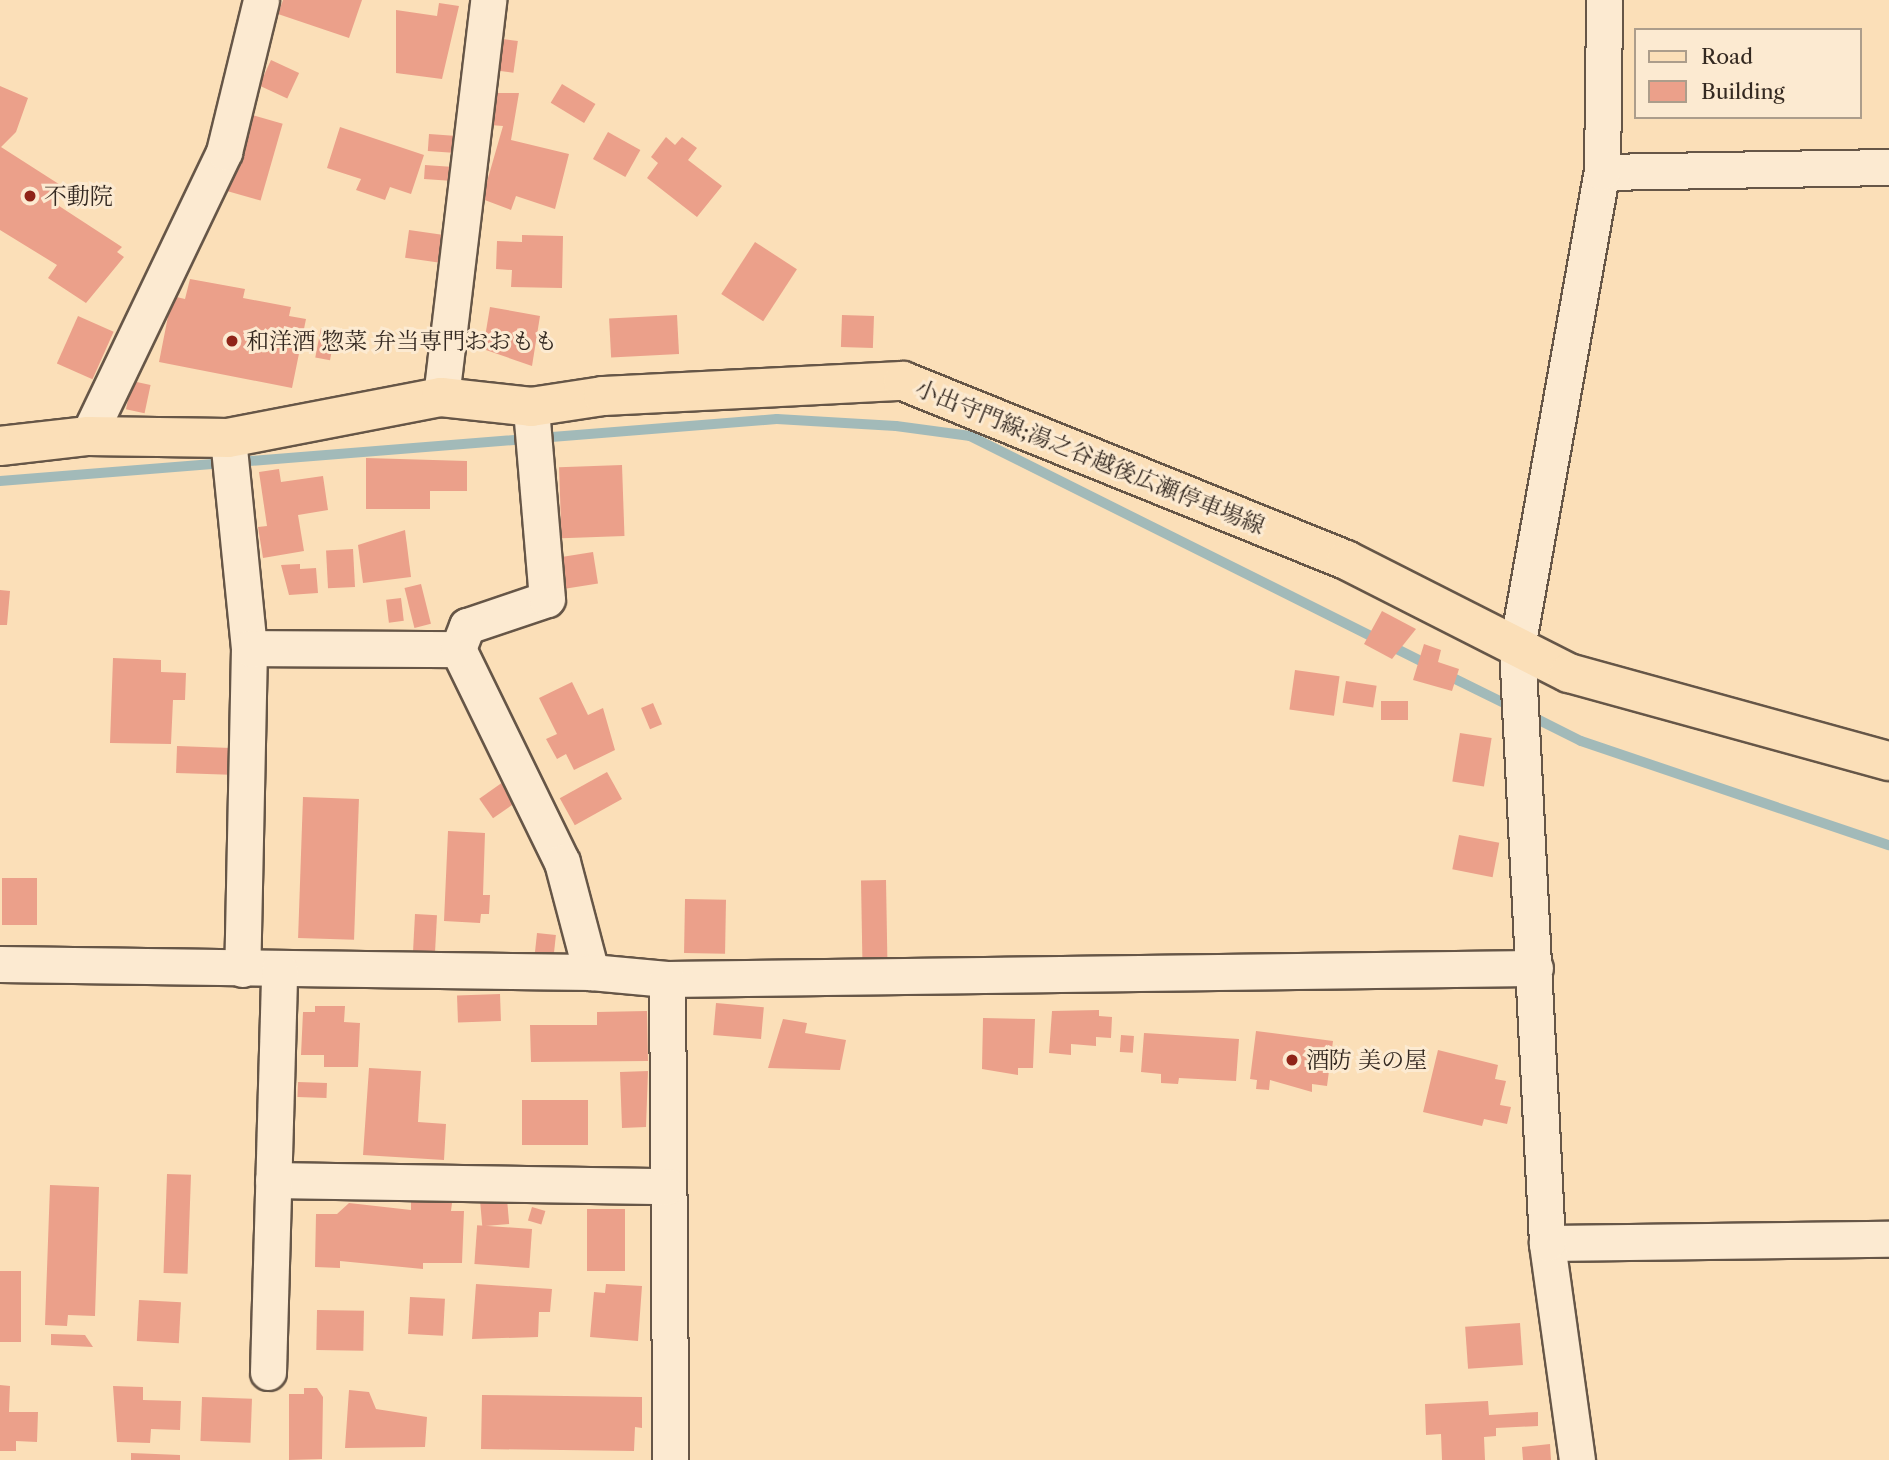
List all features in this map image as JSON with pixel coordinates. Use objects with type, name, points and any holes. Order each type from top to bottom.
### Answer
[{"type":"main road","name":"小出守門線;湯之谷越後広瀬停車場線","points":[[0,446],[88,436],[228,438],[441,397],[531,407],[603,396],[903,381],[1346,560],[1569,673],[1889,761]]},
{"type":"street","points":[[88,436],[224,152],[261,0]]},
{"type":"street","points":[[1577,1460],[1547,1243],[1517,647],[1602,172],[1604,0]]},
{"type":"street","points":[[441,397],[486,1]]},
{"type":"street","points":[[1602,172],[1889,167]]},
{"type":"street","points":[[531,407],[547,599],[467,626],[458,649],[562,862],[592,972]]},
{"type":"street","points":[[228,438],[249,648],[242,969]]},
{"type":"street","points":[[249,648],[458,649]]},
{"type":"street","points":[[0,964],[592,972],[667,979],[1535,968]]},
{"type":"street","points":[[268,1372],[279,969]]},
{"type":"street","points":[[667,979],[670,1460]]},
{"type":"street","points":[[273,1180],[668,1185]]},
{"type":"street","points":[[1547,1243],[1889,1239]]},
{"type":"building","points":[[283,0],[362,0],[349,38],[278,14]]},
{"type":"building","points":[[439,3],[459,6],[442,79],[396,73],[396,10],[437,16]]},
{"type":"building","points":[[503,39],[518,41],[513,73],[499,71]]},
{"type":"building","points":[[271,60],[299,73],[287,98],[259,85]]},
{"type":"building","points":[[562,84],[595,104],[584,123],[551,103]]},
{"type":"building","name":"不動院","points":[[0,86],[28,98],[16,132],[1,147],[65,188],[56,204],[122,247],[117,252],[124,257],[86,303],[48,278],[57,265],[0,230]]},
{"type":"building","points":[[494,93],[519,93],[511,140],[569,154],[555,209],[516,196],[511,210],[482,199],[503,126],[490,125]]},
{"type":"building","points":[[249,114],[283,124],[261,201],[227,191]]},
{"type":"building","points":[[340,127],[424,155],[411,194],[390,187],[385,200],[356,190],[361,179],[327,168]]},
{"type":"building","points":[[608,132],[640,150],[625,177],[593,159]]},
{"type":"building","points":[[429,134],[457,136],[456,153],[428,151]]},
{"type":"building","points":[[666,137],[675,145],[682,137],[697,148],[688,160],[722,186],[697,217],[647,178],[658,163],[651,157]]},
{"type":"building","points":[[425,165],[454,167],[453,181],[424,179]]},
{"type":"building","points":[[409,230],[446,235],[442,263],[405,258]]},
{"type":"building","points":[[522,235],[563,236],[562,288],[511,287],[512,270],[496,269],[497,241],[522,242]]},
{"type":"building","points":[[755,242],[797,269],[763,321],[721,294]]},
{"type":"building","name":"和洋酒 惣菜 弁当専門おおもも","points":[[190,279],[245,289],[243,298],[291,307],[289,316],[306,319],[292,388],[159,362],[172,296],[185,299]]},
{"type":"building","points":[[490,307],[540,316],[532,366],[483,349]]},
{"type":"building","points":[[677,315],[679,354],[611,358],[609,319]]},
{"type":"building","points":[[842,315],[874,316],[873,348],[841,347]]},
{"type":"building","points":[[78,316],[114,332],[92,379],[57,364]]},
{"type":"building","points":[[321,328],[336,331],[330,360],[315,357]]},
{"type":"building","points":[[132,381],[151,385],[145,413],[126,409]]},
{"type":"building","points":[[366,458],[467,461],[467,491],[430,491],[430,509],[366,509]]},
{"type":"building","points":[[622,465],[624,536],[562,538],[559,467]]},
{"type":"building","points":[[279,469],[281,482],[323,476],[328,510],[298,515],[304,551],[263,558],[258,527],[267,526],[259,472]]},
{"type":"building","points":[[405,530],[411,577],[363,583],[358,545]]},
{"type":"building","points":[[353,549],[355,587],[328,588],[326,550]]},
{"type":"building","points":[[593,552],[598,584],[563,589],[558,557]]},
{"type":"building","points":[[300,564],[300,569],[316,568],[318,593],[289,595],[281,565]]},
{"type":"building","points":[[421,584],[431,624],[414,628],[405,588]]},
{"type":"building","points":[[0,590],[10,591],[7,625],[0,625]]},
{"type":"building","points":[[401,598],[404,621],[389,623],[386,600]]},
{"type":"building","points":[[1382,611],[1416,629],[1392,659],[1364,644]]},
{"type":"building","points":[[1424,644],[1441,650],[1438,662],[1459,669],[1452,691],[1413,680]]},
{"type":"building","points":[[113,658],[161,660],[161,672],[186,673],[185,700],[173,700],[171,744],[110,743]]},
{"type":"building","points":[[1295,670],[1340,676],[1334,716],[1289,710]]},
{"type":"building","points":[[1346,681],[1377,686],[1373,708],[1343,703]]},
{"type":"building","points":[[572,682],[588,715],[603,708],[615,750],[574,770],[566,754],[557,759],[546,739],[557,734],[539,698]]},
{"type":"building","points":[[1381,701],[1408,701],[1408,720],[1381,720]]},
{"type":"building","points":[[653,703],[662,724],[650,729],[641,708]]},
{"type":"building","points":[[1460,733],[1492,738],[1484,786],[1452,781]]},
{"type":"building","points":[[177,746],[231,748],[230,775],[176,773]]},
{"type":"building","points":[[607,772],[622,799],[575,825],[560,798]]},
{"type":"building","points":[[503,782],[517,802],[493,818],[479,799]]},
{"type":"building","points":[[303,797],[359,799],[354,940],[298,938]]},
{"type":"building","points":[[448,831],[485,833],[483,895],[490,895],[489,914],[481,914],[480,923],[444,921]]},
{"type":"building","points":[[1459,835],[1499,843],[1493,877],[1452,869]]},
{"type":"building","points":[[2,878],[37,878],[37,925],[2,925]]},
{"type":"building","points":[[861,880],[886,880],[887,965],[862,965]]},
{"type":"building","points":[[685,899],[726,900],[725,954],[684,953]]},
{"type":"building","points":[[415,914],[437,915],[435,952],[413,951]]},
{"type":"building","points":[[537,933],[556,935],[554,957],[535,955]]},
{"type":"building","points":[[500,994],[501,1021],[458,1022],[457,996]]},
{"type":"building","points":[[716,1003],[764,1007],[761,1039],[713,1035]]},
{"type":"building","points":[[315,1006],[345,1006],[344,1022],[360,1023],[358,1067],[324,1067],[324,1055],[301,1055],[303,1012],[315,1012]]},
{"type":"building","points":[[1099,1010],[1099,1016],[1112,1017],[1111,1038],[1096,1037],[1096,1046],[1071,1044],[1071,1055],[1049,1053],[1052,1011]]},
{"type":"building","points":[[647,1011],[648,1061],[531,1062],[530,1025],[597,1025],[597,1012]]},
{"type":"building","points":[[983,1018],[1035,1019],[1033,1068],[1018,1068],[1018,1075],[982,1069]]},
{"type":"building","points":[[783,1019],[807,1023],[805,1033],[846,1040],[840,1070],[768,1068]]},
{"type":"building","name":"酒防 美の屋","points":[[1256,1031],[1333,1041],[1327,1086],[1312,1084],[1312,1092],[1270,1080],[1269,1090],[1256,1089],[1257,1080],[1250,1079]]},
{"type":"building","points":[[1144,1033],[1239,1039],[1236,1081],[1179,1078],[1178,1084],[1161,1083],[1161,1074],[1141,1072]]},
{"type":"building","points":[[1121,1035],[1134,1036],[1133,1053],[1120,1052]]},
{"type":"building","points":[[1438,1050],[1498,1065],[1495,1079],[1506,1081],[1500,1105],[1511,1107],[1507,1124],[1484,1119],[1482,1126],[1423,1112]]},
{"type":"building","points":[[369,1068],[421,1071],[418,1122],[446,1124],[444,1160],[363,1155]]},
{"type":"building","points":[[648,1071],[646,1127],[622,1128],[620,1072]]},
{"type":"building","points":[[298,1082],[327,1083],[326,1098],[297,1097]]},
{"type":"building","points":[[522,1100],[588,1100],[588,1145],[522,1145]]},
{"type":"building","points":[[167,1174],[191,1175],[188,1274],[164,1273]]},
{"type":"building","points":[[50,1185],[99,1187],[95,1316],[68,1315],[67,1326],[45,1325]]},
{"type":"building","points":[[507,1199],[509,1224],[482,1226],[480,1201]]},
{"type":"building","points":[[411,1202],[452,1203],[451,1211],[464,1211],[462,1263],[423,1263],[423,1269],[340,1261],[340,1268],[315,1267],[316,1214],[337,1214],[349,1203],[411,1210]]},
{"type":"building","points":[[532,1207],[545,1211],[541,1224],[528,1220]]},
{"type":"building","points":[[587,1209],[625,1209],[625,1271],[587,1271]]},
{"type":"building","points":[[477,1225],[532,1229],[529,1268],[474,1264]]},
{"type":"building","points":[[0,1271],[21,1271],[21,1342],[0,1342]]},
{"type":"building","points":[[476,1284],[552,1289],[550,1312],[539,1312],[538,1337],[472,1339]]},
{"type":"building","points":[[606,1284],[642,1286],[638,1341],[590,1337],[594,1292],[605,1293]]},
{"type":"building","points":[[410,1297],[445,1299],[443,1336],[408,1334]]},
{"type":"building","points":[[139,1300],[181,1302],[179,1343],[137,1341]]},
{"type":"building","points":[[317,1310],[364,1311],[363,1351],[316,1350]]},
{"type":"building","points":[[1520,1323],[1523,1365],[1468,1369],[1465,1327]]},
{"type":"building","points":[[51,1334],[85,1335],[93,1347],[51,1345]]},
{"type":"building","points":[[0,1385],[10,1386],[9,1412],[38,1412],[37,1442],[16,1441],[16,1451],[0,1451]]},
{"type":"building","points":[[113,1386],[143,1387],[143,1400],[181,1401],[180,1430],[151,1429],[150,1443],[117,1442]]},
{"type":"building","points":[[304,1388],[317,1388],[323,1397],[322,1459],[289,1460],[289,1394],[304,1394]]},
{"type":"building","points":[[349,1390],[369,1392],[376,1409],[427,1417],[425,1447],[345,1448]]},
{"type":"building","points":[[482,1395],[642,1397],[642,1428],[635,1427],[634,1451],[481,1449]]},
{"type":"building","points":[[202,1397],[252,1399],[250,1443],[200,1441]]},
{"type":"building","points":[[1488,1401],[1489,1415],[1538,1412],[1538,1426],[1496,1428],[1496,1436],[1484,1437],[1485,1460],[1442,1460],[1441,1434],[1426,1435],[1425,1404]]},
{"type":"building","points":[[1550,1444],[1551,1460],[1523,1460],[1522,1447]]},
{"type":"building","points":[[131,1453],[180,1455],[180,1460],[131,1460]]},
{"type":"waterway","points":[[0,481],[777,419],[896,426],[970,436],[1431,666]]},
{"type":"waterway","points":[[1445,674],[1512,707]]},
{"type":"waterway","points":[[1527,714],[1581,741],[1889,845]]},
{"type":"place","name":"不動院","points":[[30,196]]},
{"type":"place","name":"和洋酒 惣菜 弁当専門おおもも","points":[[232,341]]},
{"type":"place","name":"酒防 美の屋","points":[[1292,1060]]}]
